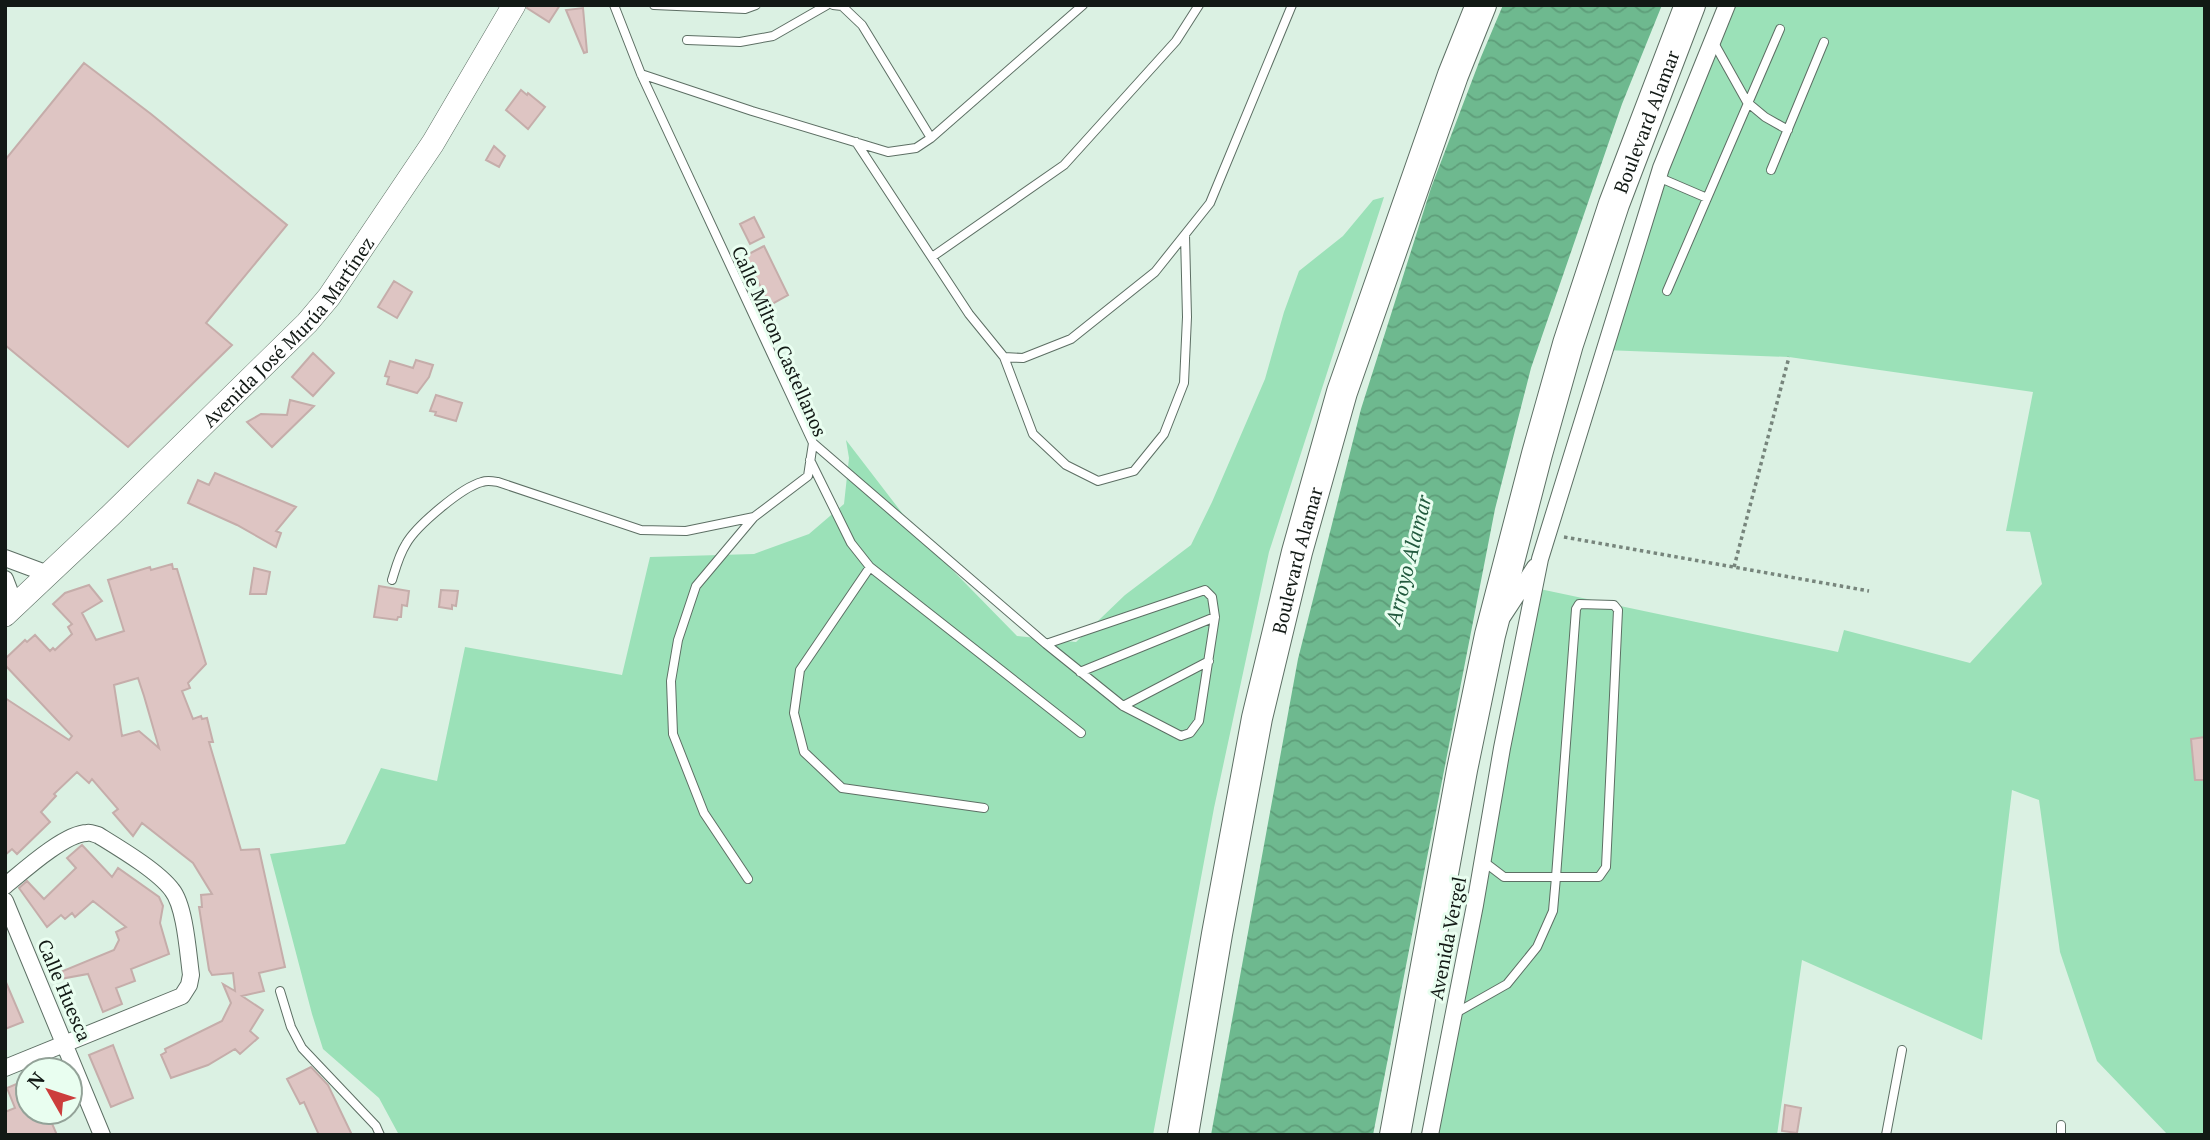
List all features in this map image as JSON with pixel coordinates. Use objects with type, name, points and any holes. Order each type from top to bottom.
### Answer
[{"type":"highway","name":"Boulevard Alamar","points":[[1183,1135],[1216,934],[1257,718],[1297,552],[1342,392],[1453,75],[1481,5]]},
{"type":"highway","name":"Boulevard Alamar","points":[[1395,1135],[1462,770],[1490,635],[1537,454],[1567,344],[1614,204],[1690,5]]},
{"type":"main road","name":"Avenida José Murúa Martínez","points":[[10,610],[282,349],[329,297],[433,144],[514,5]]},
{"type":"street","points":[[1490,635],[1540,559],[1658,177],[1727,5]]},
{"type":"street","points":[[5,558],[48,574]]},
{"type":"street","name":"Avenida Vergel","points":[[1430,1135],[1540,559]]},
{"type":"street","points":[[6,580],[10,610]]},
{"type":"street","points":[[5,886],[47,852],[74,836],[86,832],[98,835],[173,890],[179,903],[191,975],[189,985],[182,996],[5,1068]]},
{"type":"street","name":"Calle Huesca","points":[[5,901],[102,1135]]},
{"type":"lane","name":"Calle Milton Castellanos","points":[[392,580],[407,542],[417,528],[474,484],[486,480],[641,530],[686,531],[754,517],[808,477],[813,443],[641,74],[614,5]]},
{"type":"lane","points":[[654,5],[745,9],[756,5]]},
{"type":"lane","points":[[687,40],[740,42],[774,36],[827,5]]},
{"type":"lane","points":[[833,5],[842,6],[862,25],[931,138]]},
{"type":"lane","points":[[641,74],[888,152],[916,148],[931,138],[1083,5]]},
{"type":"lane","points":[[932,257],[1065,165],[1175,41],[1199,5]]},
{"type":"lane","points":[[1004,357],[1023,358],[1071,339],[1155,272],[1210,203],[1292,5]]},
{"type":"lane","points":[[1667,291],[1780,29]]},
{"type":"lane","points":[[1712,40],[1747,102],[1765,117],[1788,130]]},
{"type":"lane","points":[[1771,170],[1824,42]]},
{"type":"lane","points":[[856,142],[969,314],[1004,357],[1033,434],[1066,465],[1098,481],[1134,471],[1164,434],[1184,383],[1187,317],[1185,235]]},
{"type":"lane","points":[[1658,177],[1707,198]]},
{"type":"lane","points":[[813,443],[1046,644],[1080,672],[1123,706],[1181,736],[1190,733],[1199,721],[1215,618],[1212,597],[1205,590],[1046,644]]},
{"type":"lane","points":[[810,460],[851,543],[870,567],[1081,733]]},
{"type":"lane","points":[[748,879],[704,813],[673,734],[671,681],[678,640],[696,586],[754,517]]},
{"type":"lane","points":[[870,567],[800,670],[794,713],[804,752],[842,788],[984,808]]},
{"type":"lane","points":[[1454,1014],[1507,984],[1537,947],[1553,911],[1556,877],[1576,609],[1579,604],[1614,605],[1618,610],[1606,867],[1599,877],[1556,877],[1504,877],[1482,861]]},
{"type":"lane","points":[[1080,672],[1215,618]]},
{"type":"lane","points":[[1123,706],[1209,661]]},
{"type":"lane","points":[[279,990],[291,1027],[302,1048],[376,1126],[380,1135]]},
{"type":"lane","points":[[1886,1135],[1902,1051]]},
{"type":"lane","points":[[2061,1125],[2061,1135]]},
{"type":"path","points":[[1734,567],[1789,357]]},
{"type":"path","points":[[1548,535],[1869,591]]},
{"type":"shaded area","points":[[1727,5],[2205,5],[2205,1135],[2168,1135],[2097,1061],[2060,952],[2039,800],[2012,790],[1982,1040],[1802,960],[1777,1135],[1430,1135],[1535,588],[1838,652],[1844,630],[1970,663],[2042,584],[2030,532],[2006,531],[2033,392],[1789,357],[1604,350]]},
{"type":"shaded area","points":[[1384,197],[1269,552],[1214,808],[1153,1135],[399,1135],[379,1098],[323,1049],[270,854],[345,844],[381,768],[437,781],[465,647],[622,675],[650,557],[754,554],[809,534],[844,504],[849,458],[846,440],[922,539],[1017,636],[1076,642],[1125,595],[1191,545],[1265,379],[1299,271],[1343,236],[1373,200]]},
{"type":"water","name":"Arroyo Alamar","points":[[1503,5],[1662,5],[1622,104],[1531,368],[1495,509],[1373,1135],[1211,1135],[1298,659],[1361,409],[1431,188]]},
{"type":"building","points":[[528,5],[560,5],[549,22],[527,8]]},
{"type":"building","points":[[583,8],[587,52],[584,53],[566,10]]},
{"type":"building","points":[[84,63],[287,225],[206,323],[232,345],[128,447],[5,345],[5,160]]},
{"type":"building","points":[[521,90],[545,107],[528,129],[506,110]]},
{"type":"building","points":[[494,146],[505,156],[499,167],[486,160]]},
{"type":"building","points":[[754,217],[764,237],[750,244],[740,224]]},
{"type":"building","points":[[764,246],[788,295],[770,305],[745,256]]},
{"type":"building","points":[[394,281],[412,292],[397,318],[378,307]]},
{"type":"building","points":[[313,353],[334,373],[313,396],[292,377]]},
{"type":"building","points":[[416,360],[433,365],[429,377],[417,393],[387,384],[389,377],[385,376],[390,361],[413,368]]},
{"type":"building","points":[[436,395],[462,403],[456,421],[430,411]]},
{"type":"building","points":[[290,400],[314,406],[272,447],[247,422],[261,414],[287,415]]},
{"type":"building","points":[[215,473],[296,507],[276,531],[281,533],[276,547],[237,525],[188,503],[198,480],[209,485]]},
{"type":"building","points":[[172,564],[173,569],[177,569],[206,664],[188,683],[190,688],[182,691],[193,719],[201,716],[202,719],[207,718],[213,742],[209,742],[241,850],[259,849],[285,967],[259,973],[264,991],[242,996],[263,1010],[250,1031],[258,1038],[240,1054],[235,1049],[208,1065],[171,1078],[161,1055],[166,1052],[165,1049],[222,1021],[231,1003],[223,984],[235,991],[233,973],[212,975],[209,970],[199,907],[202,907],[201,895],[212,894],[193,863],[142,823],[133,836],[113,813],[118,809],[92,779],[89,783],[77,772],[54,794],[56,796],[41,812],[50,822],[17,854],[12,849],[5,855],[5,698],[69,740],[72,736],[5,665],[5,659],[25,640],[27,642],[35,635],[50,651],[53,648],[55,650],[72,634],[68,627],[72,624],[53,604],[65,593],[89,585],[102,601],[82,613],[96,640],[124,631],[108,580],[150,567],[151,570]],"holes":[[[138,678],[159,748],[139,731],[122,736],[114,685]]]},
{"type":"building","points":[[254,568],[270,572],[266,594],[250,594]]},
{"type":"building","points":[[379,586],[409,591],[407,606],[402,605],[401,617],[397,620],[374,617]]},
{"type":"building","points":[[441,590],[458,591],[456,606],[452,605],[452,609],[439,607]]},
{"type":"building","points":[[2205,737],[2205,780],[2195,780],[2191,739]]},
{"type":"building","points":[[82,845],[112,877],[118,868],[159,897],[163,906],[160,923],[169,954],[131,969],[135,981],[116,988],[122,1004],[103,1012],[88,974],[60,979],[58,973],[114,950],[119,940],[116,932],[126,927],[93,901],[75,917],[72,913],[65,919],[61,915],[47,927],[19,888],[27,881],[44,899],[76,868],[67,858]]},
{"type":"building","points":[[5,980],[23,1022],[5,1029]]},
{"type":"building","points":[[113,1045],[133,1098],[111,1107],[89,1055]]},
{"type":"building","points":[[311,1067],[328,1085],[352,1135],[319,1135],[304,1102],[300,1104],[287,1079]]},
{"type":"building","points":[[14,1085],[14,1106],[7,1088]]},
{"type":"building","points":[[1785,1105],[1801,1108],[1797,1133],[1782,1131]]},
{"type":"building","points":[[14,1108],[14,1126],[53,1126],[57,1135],[5,1135],[5,1112]]}]
